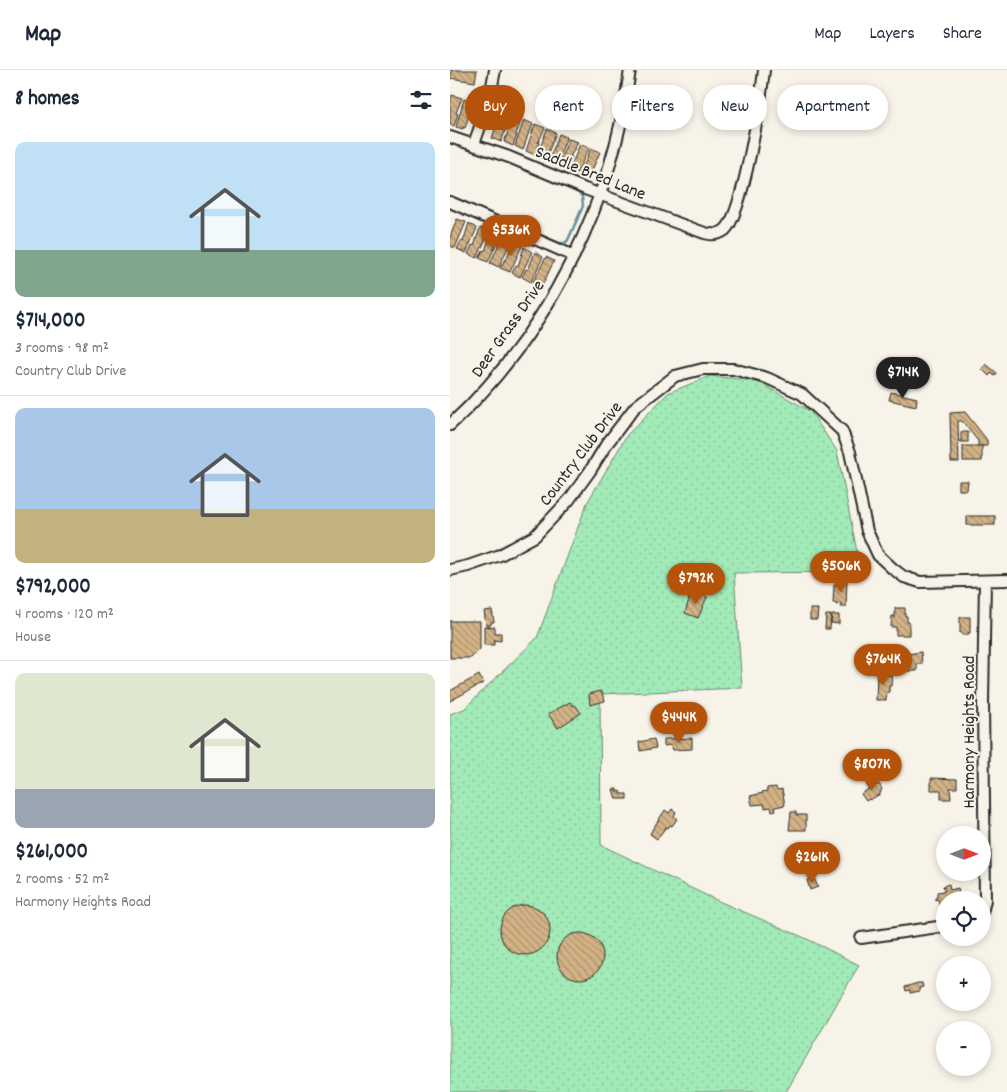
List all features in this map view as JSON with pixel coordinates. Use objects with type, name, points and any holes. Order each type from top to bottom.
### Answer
[{"type":"street","points":[[474,144],[489,101],[495,70]]},
{"type":"street","name":"Deer Grass Drive","points":[[450,425],[487,386],[524,339],[552,297],[574,256],[600,195],[619,132],[630,70]]},
{"type":"street","name":"Saddle Bred Lane","points":[[450,137],[474,144],[600,195],[712,235],[720,233],[726,228],[738,200],[752,143],[764,70]]},
{"type":"street","points":[[450,202],[574,256]]},
{"type":"street","name":"Country Club Drive","points":[[450,570],[500,555],[535,536],[569,500],[634,407],[675,376],[702,369],[732,369],[767,378],[802,394],[842,431],[850,452],[867,531],[878,555],[892,568],[904,577],[920,582],[1007,580]]},
{"type":"street","name":"Harmony Heights Road","points":[[984,891],[983,702],[985,581]]},
{"type":"street","points":[[861,938],[936,927]]},
{"type":"green space","points":[[710,376],[757,381],[810,411],[837,451],[861,572],[734,573],[742,688],[600,694],[601,845],[716,900],[805,938],[859,965],[786,1092],[450,1092],[450,714],[464,709],[537,638],[587,503],[627,435],[668,393]]},
{"type":"building","points":[[450,70],[477,70],[475,82],[450,78],[452,71]]},
{"type":"building","points":[[452,95],[462,98],[456,113],[458,114],[454,126],[450,125]]},
{"type":"building","points":[[464,99],[465,128],[456,127]]},
{"type":"building","points":[[525,120],[533,124],[523,150],[515,146],[521,130],[525,130]]},
{"type":"building","points":[[535,124],[535,130],[544,130],[535,155],[526,151]]},
{"type":"building","points":[[495,130],[505,130],[501,142],[492,138]]},
{"type":"building","points":[[509,130],[518,130],[513,146],[504,142]]},
{"type":"building","points":[[547,130],[556,133],[546,158],[544,157],[543,159],[537,156]]},
{"type":"building","points":[[559,134],[567,137],[556,164],[549,160]]},
{"type":"building","points":[[569,139],[578,142],[570,157],[572,157],[567,169],[558,164]]},
{"type":"building","points":[[580,144],[589,148],[577,173],[570,169]]},
{"type":"building","points":[[591,148],[600,152],[589,177],[586,176],[586,178],[580,175]]},
{"type":"building","points":[[457,219],[466,222],[455,248],[450,246],[450,237]]},
{"type":"building","points":[[469,223],[477,228],[466,253],[457,249],[461,241],[463,242]]},
{"type":"building","points":[[480,228],[489,232],[477,258],[468,254],[472,245],[474,246]]},
{"type":"building","points":[[491,233],[499,238],[488,262],[479,258],[483,250],[485,251]]},
{"type":"building","points":[[502,238],[511,241],[499,267],[490,263]]},
{"type":"building","points":[[513,242],[522,246],[510,272],[500,268],[506,260]]},
{"type":"building","points":[[524,247],[532,252],[520,277],[512,273],[516,265],[518,266]]},
{"type":"building","points":[[535,252],[543,257],[531,282],[522,277],[526,269],[528,270]]},
{"type":"building","points":[[546,257],[554,261],[542,286],[533,282]]},
{"type":"building","points":[[986,364],[997,373],[995,376],[991,373],[989,376],[982,369]]},
{"type":"building","points":[[891,392],[917,398],[916,406],[889,400]]},
{"type":"building","points":[[965,412],[987,440],[987,446],[978,446],[978,441],[962,421],[958,421],[959,462],[951,462],[950,413]]},
{"type":"building","points":[[961,432],[968,432],[968,442],[961,442]]},
{"type":"building","points":[[963,446],[982,446],[982,461],[963,461]]},
{"type":"building","points":[[959,481],[968,481],[967,490],[959,490]]},
{"type":"building","points":[[967,516],[995,516],[995,525],[967,525]]},
{"type":"building","points":[[838,579],[847,579],[846,607],[841,607],[841,603],[836,605],[836,603],[833,603],[834,585],[838,585]]},
{"type":"building","points":[[693,591],[707,597],[698,618],[685,613]]},
{"type":"building","points":[[895,608],[905,608],[905,616],[907,616],[907,622],[909,622],[909,635],[896,635],[896,627],[891,627],[892,616],[895,618]]},
{"type":"building","points":[[810,609],[818,609],[817,620],[810,620]]},
{"type":"building","points":[[492,610],[494,622],[491,622],[491,625],[486,625],[484,611]]},
{"type":"building","points":[[826,615],[831,615],[830,629],[825,629]]},
{"type":"building","points":[[832,615],[839,615],[839,624],[831,623]]},
{"type":"building","points":[[960,617],[970,617],[970,633],[968,635],[960,633]]},
{"type":"building","points":[[450,621],[480,621],[480,649],[471,658],[450,658]]},
{"type":"building","points":[[484,626],[495,627],[495,633],[501,633],[501,641],[494,640],[494,645],[484,645]]},
{"type":"building","points":[[921,652],[922,664],[917,664],[917,671],[908,671],[907,654]]},
{"type":"building","points":[[877,674],[892,675],[891,686],[889,686],[886,700],[876,700]]},
{"type":"building","points":[[479,675],[483,683],[450,701],[450,691]]},
{"type":"building","points":[[601,691],[605,701],[590,705],[589,694]]},
{"type":"building","points":[[570,702],[581,713],[558,728],[548,714]]},
{"type":"building","points":[[692,738],[692,749],[673,750],[671,745],[664,746],[664,739]]},
{"type":"building","points":[[654,739],[656,748],[640,751],[639,742]]},
{"type":"building","points":[[931,778],[957,779],[957,788],[950,788],[951,799],[941,799],[941,790],[931,790]]},
{"type":"building","points":[[871,780],[875,784],[874,786],[879,784],[882,789],[880,794],[866,801],[861,794],[869,789],[866,783]]},
{"type":"building","points":[[776,787],[777,790],[782,789],[785,805],[775,807],[776,810],[772,811],[771,807],[765,808],[764,804],[752,805],[750,796],[763,793],[767,791],[767,788]]},
{"type":"building","points":[[613,789],[617,789],[617,792],[620,791],[621,794],[627,794],[627,799],[616,799]]},
{"type":"building","points":[[672,809],[676,812],[674,816],[677,819],[672,826],[666,827],[657,839],[650,834],[652,830],[665,810],[669,813]]},
{"type":"building","points":[[791,812],[796,812],[796,815],[806,815],[806,830],[789,830]]},
{"type":"building","points":[[814,878],[818,887],[810,890],[807,880]]},
{"type":"building","points":[[949,884],[950,890],[958,888],[958,891],[945,891],[943,886]]},
{"type":"building","points":[[525,905],[543,912],[550,930],[543,948],[525,955],[507,948],[500,930],[507,912]]},
{"type":"building","points":[[576,933],[584,933],[593,937],[599,943],[603,956],[599,969],[593,975],[584,979],[576,979],[567,975],[561,969],[557,960],[557,952],[561,943],[567,937]]},
{"type":"building","points":[[922,983],[923,987],[919,988],[920,991],[910,993],[910,990],[906,991],[905,987]]},
{"type":"waterway","points":[[450,142],[456,144]]},
{"type":"waterway","points":[[499,159],[515,165]]},
{"type":"waterway","points":[[450,196],[559,243],[565,243],[583,206],[582,196],[573,189],[547,179]]}]
